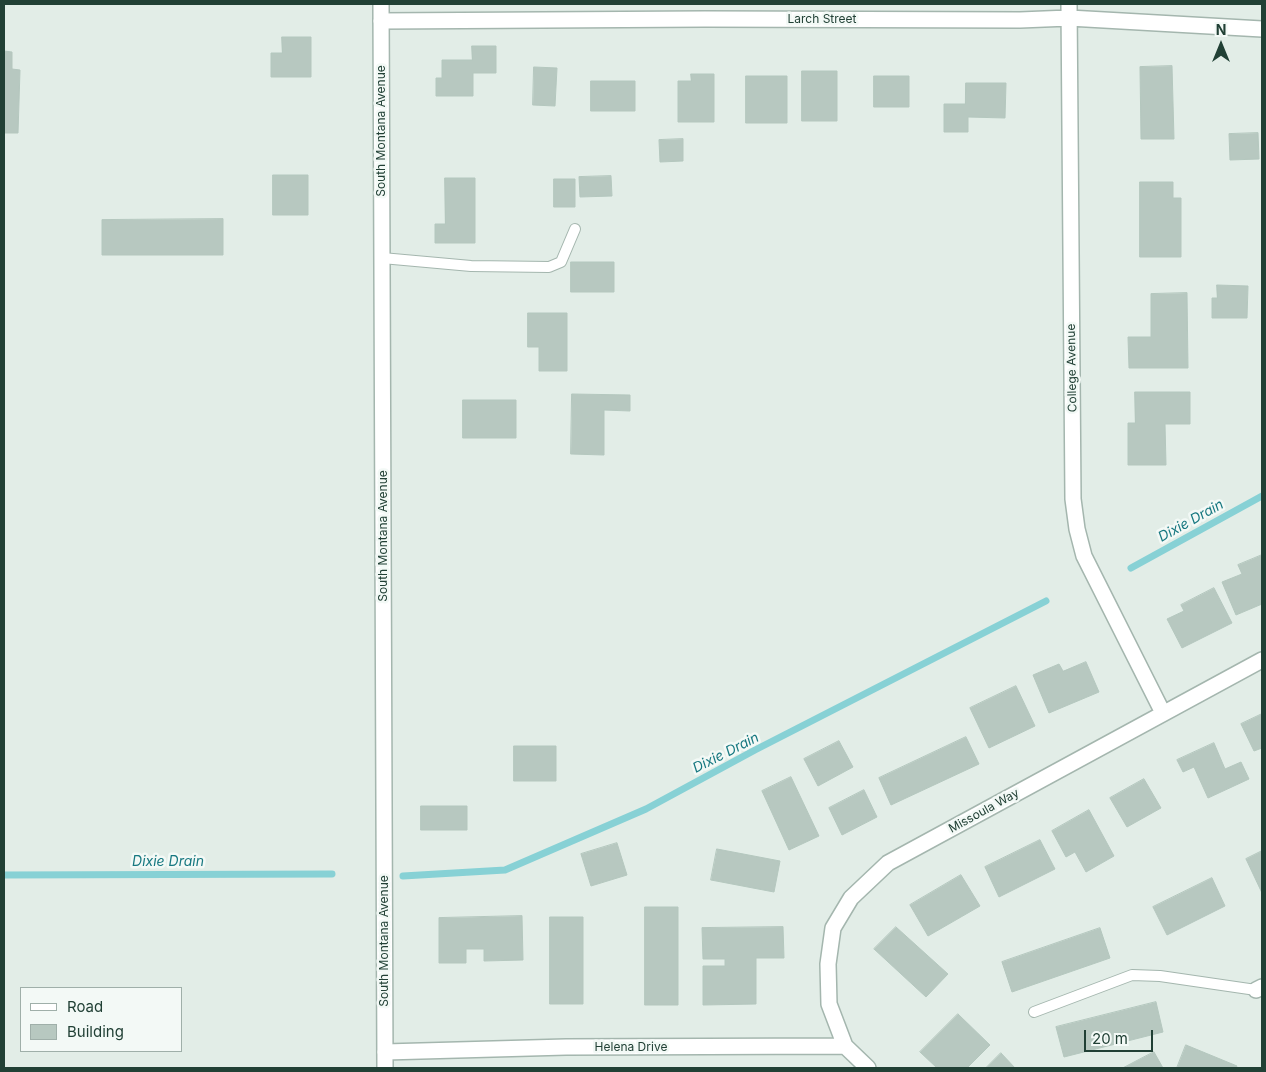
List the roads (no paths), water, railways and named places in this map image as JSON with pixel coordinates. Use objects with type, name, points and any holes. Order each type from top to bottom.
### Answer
[{"type":"street","name":"South Montana Avenue","points":[[381,4],[385,1068]]},
{"type":"street","name":"Larch Street","points":[[381,21],[705,11],[1020,20],[1069,11],[1262,29]]},
{"type":"street","name":"College Avenue","points":[[1069,11],[1074,507],[1084,556],[1163,713]]},
{"type":"street","name":"Missoula Way","points":[[845,1046],[829,1004],[828,964],[833,928],[851,898],[888,863],[1262,660]]},
{"type":"street","name":"Helena Drive","points":[[385,1052],[566,1047],[845,1046]]},
{"type":"street","points":[[845,1046],[868,1068]]},
{"type":"lane","points":[[382,258],[471,266],[549,267],[561,262],[575,229]]},
{"type":"lane","points":[[1034,1012],[1132,975],[1160,976],[1259,988]]},
{"type":"waterway","name":"Dixie Drain","points":[[1131,568],[1262,496]]},
{"type":"waterway","name":"Dixie Drain","points":[[403,876],[505,870],[646,809],[755,750],[1046,601]]},
{"type":"waterway","name":"Dixie Drain","points":[[4,875],[332,874]]}]
